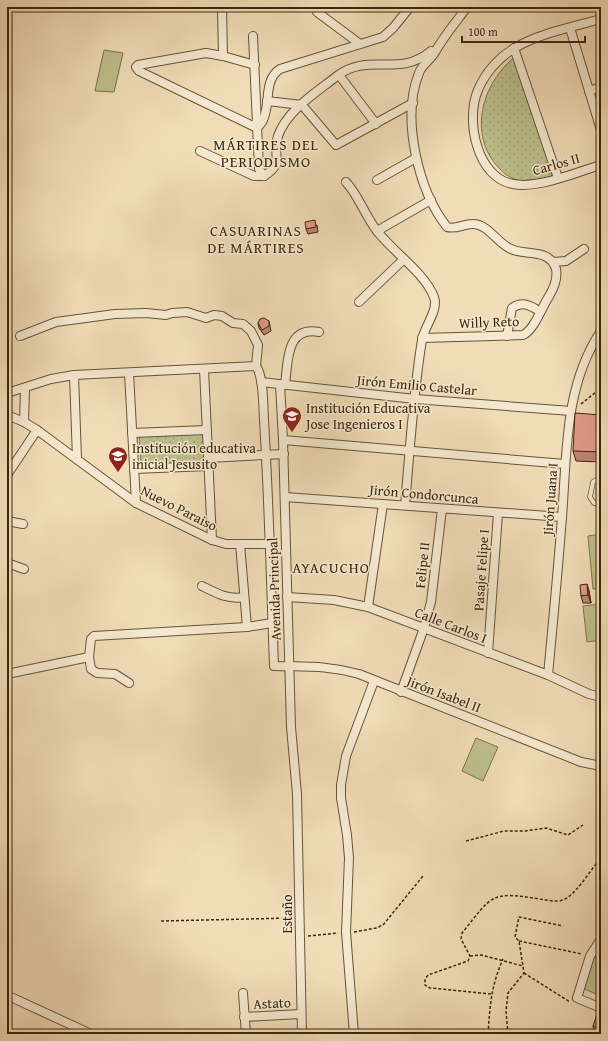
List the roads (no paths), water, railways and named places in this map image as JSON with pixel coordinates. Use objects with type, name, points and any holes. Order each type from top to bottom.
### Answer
[{"type":"street","points":[[222,7],[223,56]]},
{"type":"street","points":[[315,7],[317,12],[360,44]]},
{"type":"street","points":[[257,128],[264,120],[273,73],[280,69],[383,36],[393,28],[410,7]]},
{"type":"street","points":[[467,7],[419,73],[413,103],[411,122],[416,158],[431,200],[447,227],[452,228],[475,224],[488,231],[507,248],[515,251],[547,256],[553,262],[566,262],[584,249]]},
{"type":"street","name":"Carlos II","points":[[601,19],[528,41],[514,48],[494,65],[478,90],[473,115],[473,130],[483,161],[492,173],[511,184],[535,184],[601,164]]},
{"type":"street","points":[[570,28],[601,130]]},
{"type":"street","points":[[253,36],[260,169],[264,176]]},
{"type":"street","points":[[200,152],[254,176],[264,176],[274,170],[278,161],[278,136],[294,112],[351,66],[361,64],[405,64],[424,56],[437,47]]},
{"type":"street","points":[[514,48],[558,178]]},
{"type":"street","points":[[254,65],[223,56],[206,53],[138,64],[136,67],[139,71],[257,128]]},
{"type":"street","points":[[339,75],[376,124]]},
{"type":"street","points":[[589,91],[601,87]]},
{"type":"street","points":[[267,101],[302,105],[336,145],[413,103]]},
{"type":"street","points":[[377,180],[416,158]]},
{"type":"street","points":[[346,182],[353,189],[360,206],[377,231],[403,260],[414,269],[435,298],[435,305],[422,338],[405,505]]},
{"type":"street","points":[[377,231],[431,200]]},
{"type":"street","points":[[359,302],[403,260]]},
{"type":"street","name":"Willy Reto","points":[[422,338],[508,336],[523,335],[529,332],[552,291],[556,278],[553,262]]},
{"type":"street","points":[[508,336],[512,308],[522,304],[530,305],[540,311]]},
{"type":"street","points":[[7,393],[51,379],[74,376],[256,366],[258,345],[251,331],[243,324],[233,323],[222,316],[214,315],[206,318],[187,312],[166,315],[146,313],[114,314],[56,322],[20,336]]},
{"type":"street","name":"Avenida Principal","points":[[297,794],[292,727],[287,597],[282,384],[290,350],[298,334],[308,330],[319,332]]},
{"type":"street","name":"Jirón Juana I","points":[[548,675],[562,517],[565,464],[573,395],[581,369],[601,332]]},
{"type":"street","name":"Avenida Principal","points":[[256,366],[259,370],[261,382],[266,455],[274,666]]},
{"type":"street","points":[[204,369],[212,540]]},
{"type":"street","points":[[129,373],[136,503]]},
{"type":"street","points":[[74,376],[77,459]]},
{"type":"street","name":"Jirón Emilio Castelar","points":[[261,382],[415,399],[572,411]]},
{"type":"street","points":[[24,422],[25,388]]},
{"type":"street","name":"Nuevo Paraiso","points":[[7,415],[24,422],[36,430],[136,503],[212,540],[226,544],[269,544]]},
{"type":"street","points":[[7,475],[36,430]]},
{"type":"street","points":[[132,434],[208,430]]},
{"type":"street","points":[[284,440],[410,452],[565,464]]},
{"type":"street","points":[[134,469],[284,454]]},
{"type":"street","name":"Jirón Condorcunca","points":[[284,497],[562,517]]},
{"type":"street","points":[[368,607],[383,504]]},
{"type":"street","name":"Felipe II","points":[[402,692],[432,602],[442,509]]},
{"type":"street","name":"Pasaje Felipe I","points":[[488,653],[498,513]]},
{"type":"street","points":[[7,520],[23,524]]},
{"type":"street","points":[[240,544],[247,627]]},
{"type":"street","points":[[7,563],[24,569]]},
{"type":"street","points":[[202,586],[223,596],[236,599],[244,597]]},
{"type":"street","name":"Calle Carlos I","points":[[287,597],[334,600],[368,607],[548,675],[583,691],[601,697]]},
{"type":"street","points":[[129,683],[116,674],[93,671],[89,657],[90,643],[94,636],[247,627],[272,623]]},
{"type":"street","points":[[7,674],[89,657]]},
{"type":"street","name":"Jirón Isabel II","points":[[274,666],[333,667],[374,681],[581,762],[600,768]]},
{"type":"street","points":[[354,1034],[346,932],[349,858],[341,798],[341,780],[346,756],[374,681]]},
{"type":"street","name":"Estaño","points":[[297,794],[302,1034]]},
{"type":"street","points":[[601,939],[590,956],[577,998],[601,1008]]},
{"type":"street","points":[[243,993],[246,1034]]},
{"type":"street","points":[[13,998],[91,1034]]},
{"type":"street","name":"Astato","points":[[244,1017],[301,1014]]},
{"type":"lane","points":[[601,477],[593,482],[590,497],[594,503],[601,504]]},
{"type":"place","name":"Institución Educativa Jose Ingenieros I","points":[[292,433]]},
{"type":"place","name":"Institución educativa inicial Jesusito","points":[[118,473]]},
{"type":"district","name":"MÁRTIRES DEL PERIODISMO","points":[[266,152]]},
{"type":"district","name":"CASUARINAS DE MÁRTIRES","points":[[256,238]]},
{"type":"district","name":"AYACUCHO","points":[[331,567]]}]
